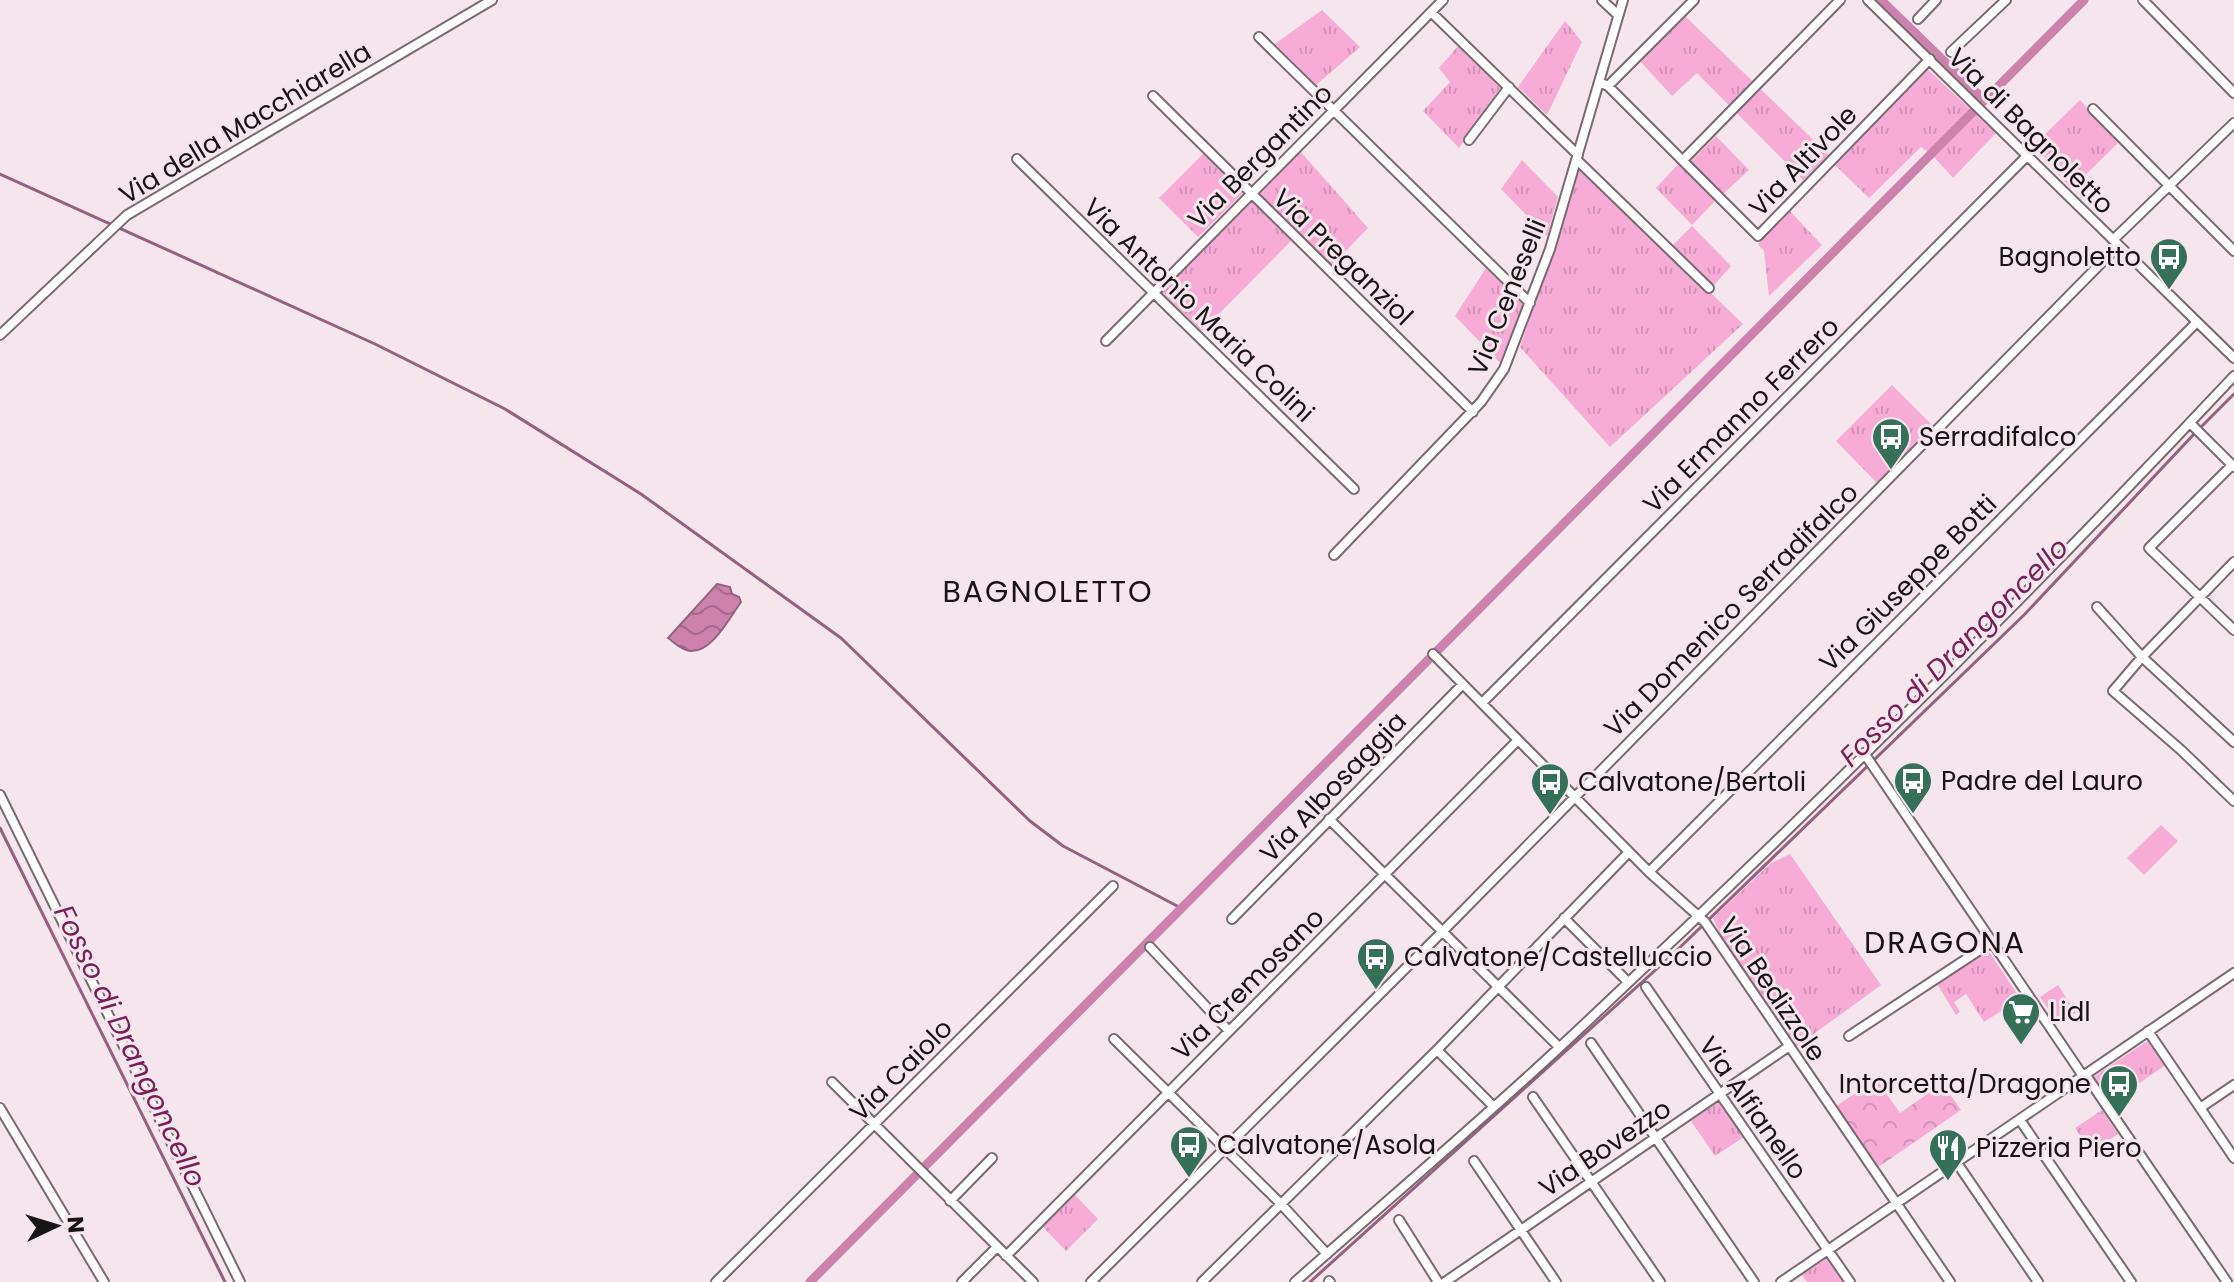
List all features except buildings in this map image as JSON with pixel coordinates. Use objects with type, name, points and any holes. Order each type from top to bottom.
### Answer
[{"type":"street","name":"Via della Macchiarella","points":[[0,335],[127,215],[492,0]]},
{"type":"street","name":"Via Bergantino","points":[[1106,341],[1443,0]]},
{"type":"street","points":[[1602,0],[1618,15]]},
{"type":"street","name":"Via Ceneselli","points":[[1334,555],[1473,412],[1500,376],[1557,228],[1603,84],[1623,0]]},
{"type":"street","points":[[1603,84],[1694,0]]},
{"type":"street","points":[[1683,160],[1840,0]]},
{"type":"street","name":"Via di Bagnoletto","points":[[1868,0],[2234,358]]},
{"type":"street","points":[[1918,19],[1936,0]]},
{"type":"street","points":[[1951,52],[2006,0]]},
{"type":"street","points":[[2143,0],[2234,93]]},
{"type":"street","points":[[1431,12],[1709,288]]},
{"type":"street","points":[[1259,37],[1530,303]]},
{"type":"street","name":"Via Altivole","points":[[1603,84],[1758,236],[1930,59]]},
{"type":"street","points":[[1469,140],[1509,87]]},
{"type":"street","name":"Via Preganziol","points":[[1153,96],[1473,412]]},
{"type":"street","points":[[2093,109],[2234,251]]},
{"type":"street","name":"Via Domenico Serradifalco","points":[[1091,1282],[1443,931],[2234,123]]},
{"type":"street","name":"Via Ermanno Ferrero","points":[[1482,703],[2028,155]]},
{"type":"street","name":"Via Antonio Maria Colini","points":[[1017,159],[1354,489]]},
{"type":"street","name":"Via Giuseppe Botti","points":[[1649,872],[2197,322]]},
{"type":"street","points":[[1295,1282],[1559,1047],[1696,916],[2026,593],[2192,425],[2234,376]]},
{"type":"street","points":[[2192,425],[2233,466],[2149,548],[2234,630]]},
{"type":"street","points":[[2234,562],[2113,691],[2234,801]]},
{"type":"street","points":[[2097,607],[2142,657],[2234,742]]},
{"type":"street","name":"Via Bedizzole","points":[[1433,654],[1649,872],[1711,930],[1950,1282]]},
{"type":"street","name":"Via Albosaggia","points":[[1232,919],[1463,684]]},
{"type":"street","name":"Via Cremosano","points":[[1006,1256],[1518,740]]},
{"type":"street","points":[[1864,753],[2227,1282]]},
{"type":"street","points":[[0,795],[240,1282]]},
{"type":"street","points":[[1329,819],[1559,1047]]},
{"type":"street","points":[[1202,1282],[1437,1050],[1629,852]]},
{"type":"street","name":"Via Caiolo","points":[[716,1282],[1113,886]]},
{"type":"street","points":[[1564,918],[1627,981]]},
{"type":"street","points":[[1849,1036],[1992,942]]},
{"type":"street","points":[[1150,947],[1229,1031]]},
{"type":"street","points":[[1781,1282],[2234,973]]},
{"type":"street","name":"Via Alfianello","points":[[1646,987],[1850,1282]]},
{"type":"street","points":[[2148,1031],[2234,1158]]},
{"type":"street","points":[[1114,1039],[1281,1204],[1327,1254]]},
{"type":"street","points":[[1591,1043],[1754,1282]]},
{"type":"street","name":"Via Bovezzo","points":[[1445,1282],[1788,1047]]},
{"type":"street","points":[[1437,1050],[1493,1106]]},
{"type":"street","points":[[832,1082],[1033,1282]]},
{"type":"street","points":[[2200,1108],[2234,1085]]},
{"type":"street","points":[[1533,1097],[1660,1282]]},
{"type":"street","points":[[0,1108],[104,1282]]},
{"type":"street","points":[[2020,1120],[2131,1282]]},
{"type":"street","points":[[950,1201],[992,1158]]},
{"type":"street","points":[[1474,1161],[1556,1282]]},
{"type":"street","points":[[1957,1163],[2038,1282]]},
{"type":"street","points":[[1399,1220],[1438,1282]]},
{"type":"street","points":[[962,1282],[997,1247]]},
{"type":"green space","points":[[1322,10],[1360,47],[1316,85],[1275,44]]},
{"type":"green space","points":[[1685,16],[1829,155],[1803,180],[1697,73],[1672,96],[1640,61]]},
{"type":"green space","points":[[1565,21],[1582,42],[1547,115],[1518,87]]},
{"type":"green space","points":[[1459,45],[1500,88],[1459,148],[1423,111],[1450,82],[1439,68]]},
{"type":"green space","points":[[1927,69],[1996,133],[1953,178],[1921,147],[1869,198],[1835,165]]},
{"type":"green space","points":[[2080,100],[2118,143],[2071,189],[2034,145]]},
{"type":"green space","points":[[1716,136],[1749,170],[1723,194],[1690,162]]},
{"type":"green space","points":[[1300,151],[1368,228],[1331,266],[1258,193]]},
{"type":"green space","points":[[1204,153],[1243,193],[1198,237],[1159,198]]},
{"type":"green space","points":[[1522,160],[1558,197],[1547,236],[1501,189]]},
{"type":"green space","points":[[1680,162],[1716,200],[1692,225],[1656,188]]},
{"type":"green space","points":[[1579,169],[1665,253],[1692,226],[1731,266],[1709,291],[1743,324],[1610,447],[1520,347]]},
{"type":"green space","points":[[1252,199],[1292,240],[1202,331],[1160,291]]},
{"type":"green space","points":[[1789,210],[1822,245],[1769,296],[1764,251],[1758,244]]},
{"type":"green space","points":[[1486,268],[1523,304],[1500,363],[1455,316]]},
{"type":"green space","points":[[1892,385],[1933,426],[1877,483],[1836,441]]},
{"type":"green space","points":[[2161,825],[2178,841],[2144,875],[2127,858]]},
{"type":"green space","points":[[1790,854],[1881,985],[1796,1047],[1723,940],[1713,918],[1771,863]]},
{"type":"green space","points":[[1986,952],[1990,953],[2018,995],[2010,1000],[2012,1004],[1984,1022],[1966,994],[1954,1002],[1960,1012],[1956,1015],[1937,984]]},
{"type":"green space","points":[[2058,985],[2076,1013],[2059,1024],[2040,997]]},
{"type":"green space","points":[[2149,1040],[2167,1064],[2111,1103],[2094,1081],[2095,1076]]},
{"type":"green space","points":[[1876,1079],[1900,1113],[1933,1090],[1947,1090],[1961,1110],[1877,1168],[1835,1107]]},
{"type":"green space","points":[[1719,1101],[1744,1137],[1715,1156],[1691,1121]]},
{"type":"green space","points":[[2102,1110],[2118,1134],[2091,1152],[2075,1128]]},
{"type":"green space","points":[[1075,1195],[1098,1219],[1066,1251],[1043,1227]]},
{"type":"green space","points":[[1829,1257],[1846,1282],[1807,1282],[1802,1275]]},
{"type":"water","points":[[717,584],[730,587],[732,594],[739,597],[741,602],[720,633],[706,646],[690,651],[681,648],[668,638]]},
{"type":"waterway","points":[[1881,0],[1984,100]]},
{"type":"waterway","points":[[810,1282],[2084,0]]},
{"type":"waterway","points":[[0,174],[375,344],[505,409],[641,494],[841,638],[1030,821],[1063,846],[1181,908]]},
{"type":"waterway","name":"Fosso di Drangoncello","points":[[2201,427],[2234,394]]},
{"type":"waterway","name":"Fosso di Drangoncello","points":[[1310,1282],[1671,956],[2025,614],[2195,433]]},
{"type":"waterway","name":"Fosso di Drangoncello","points":[[0,828],[225,1282]]},
{"type":"place","name":"Bagnoletto","points":[[2169,291]]},
{"type":"place","name":"Serradifalco","points":[[1891,471]]},
{"type":"place","name":"Padre del Lauro","points":[[1913,815]]},
{"type":"place","name":"Calvatone/Bertoli","points":[[1550,816]]},
{"type":"place","name":"Calvatone/Castelluccio","points":[[1376,991]]},
{"type":"place","name":"Lidl","points":[[2021,1046]]},
{"type":"place","name":"Intorcetta/Dragone","points":[[2119,1118]]},
{"type":"place","name":"Calvatone/Asola","points":[[1189,1179]]},
{"type":"place","name":"Pizzeria Piero","points":[[1948,1182]]},
{"type":"district","name":"BAGNOLETTO","points":[[1048,591]]},
{"type":"district","name":"DRAGONA","points":[[1945,942]]}]
